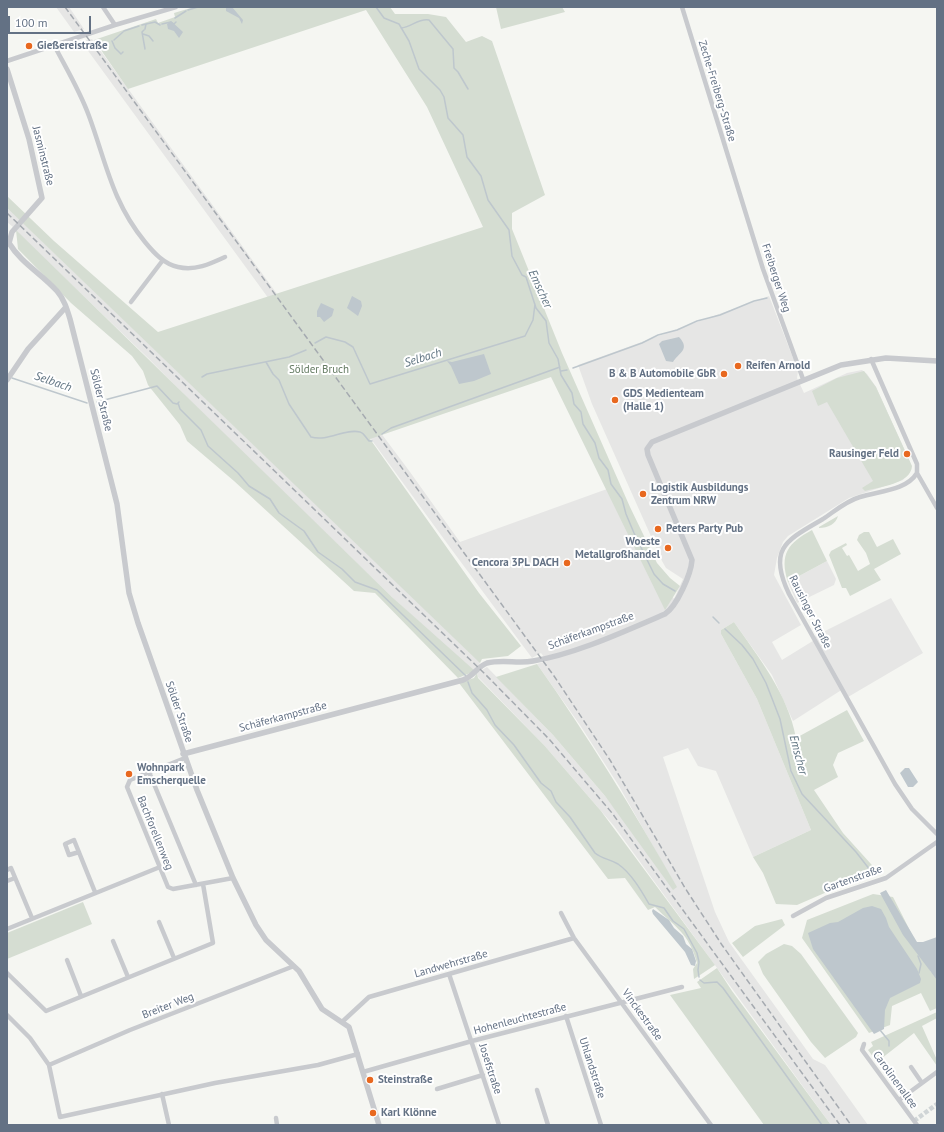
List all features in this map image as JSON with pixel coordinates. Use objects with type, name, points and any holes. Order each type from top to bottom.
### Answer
[{"type":"street","points":[[103,7],[115,25]]},
{"type":"street","points":[[7,61],[115,25],[176,7]]},
{"type":"street","name":"Zeche-Freiberg-Straße","points":[[682,7],[735,180]]},
{"type":"street","points":[[54,45],[76,86],[89,115],[106,171],[117,198],[138,233],[154,253],[163,260],[178,267],[192,268],[202,266],[225,257]]},
{"type":"street","name":"Jasminstraße","points":[[7,68],[29,139],[42,198],[8,238],[17,254],[58,292],[66,307]]},
{"type":"street","name":"Freiberger Weg","points":[[735,180],[775,305],[803,380]]},
{"type":"street","points":[[131,302],[163,260]]},
{"type":"street","points":[[7,380],[28,349],[66,307]]},
{"type":"street","name":"Sölder Straße","points":[[66,307],[73,328],[116,504],[129,593],[184,756],[233,878],[266,940],[303,976],[322,1009],[342,1022],[352,1031],[379,1125]]},
{"type":"street","points":[[803,380],[841,365],[871,359],[903,357],[937,361]]},
{"type":"street","points":[[871,359],[917,464],[917,473],[937,508]]},
{"type":"street","name":"Schäferkampstraße","points":[[184,756],[463,680],[471,676],[485,664],[504,661],[532,661],[565,653],[665,614],[672,608],[678,599],[690,571],[692,560],[648,456],[648,446],[652,442],[803,380]]},
{"type":"street","name":"Rausinger Straße","points":[[917,473],[905,484],[854,499],[802,531],[785,545],[781,554],[780,569],[788,594],[895,784],[912,809],[937,834]]},
{"type":"street","name":"Bachforellenweg","points":[[184,756],[130,780],[127,787],[170,888],[203,884],[233,878]]},
{"type":"street","name":"Bachforellenweg","points":[[149,772],[196,885]]},
{"type":"street","name":"Gartenstraße","points":[[794,916],[826,898],[886,878],[937,842]]},
{"type":"street","points":[[79,852],[96,892]]},
{"type":"street","points":[[7,928],[160,867]]},
{"type":"street","points":[[7,870],[11,868],[32,918]]},
{"type":"street","points":[[7,881],[15,878]]},
{"type":"street","points":[[7,973],[46,1010],[213,943],[203,884]]},
{"type":"street","name":"Vinckestraße","points":[[560,913],[574,938],[711,1125]]},
{"type":"street","points":[[159,922],[174,958]]},
{"type":"street","name":"Landwehrstraße","points":[[342,1022],[369,997],[574,938]]},
{"type":"street","points":[[113,941],[128,977]]},
{"type":"street","points":[[67,960],[81,996]]},
{"type":"street","name":"Breiter Weg","points":[[49,1065],[130,1030],[294,966]]},
{"type":"street","name":"Josefstraße","points":[[449,974],[499,1125]]},
{"type":"street","name":"Hohenleuchtestraße","points":[[363,1072],[566,1016],[682,987]]},
{"type":"street","points":[[7,1014],[30,1038],[49,1065],[60,1117],[215,1082],[318,1065],[358,1054]]},
{"type":"street","name":"Uhlandstraße","points":[[566,1016],[601,1125]]},
{"type":"street","name":"Carolinenallee","points":[[864,1044],[862,1050],[917,1125]]},
{"type":"street","points":[[911,1067],[922,1083]]},
{"type":"street","points":[[899,1100],[937,1072]]},
{"type":"street","points":[[437,1089],[483,1075]]},
{"type":"street","points":[[537,1090],[548,1125]]},
{"type":"street","points":[[162,1094],[169,1125]]},
{"type":"street","points":[[276,1118],[277,1125]]},
{"type":"shaded area","points":[[56,7],[69,7],[84,29],[74,32]]},
{"type":"shaded area","points":[[226,7],[232,7],[243,20],[242,24],[239,18],[226,11]]},
{"type":"shaded area","points":[[171,21],[183,32],[179,38],[174,31],[168,29],[167,24]]},
{"type":"shaded area","points":[[92,39],[277,294],[410,472],[460,542],[607,489],[674,599],[683,579],[666,568],[662,561],[592,404],[578,365],[769,296],[798,371],[797,378],[804,393],[847,373],[862,370],[867,374],[876,387],[910,462],[911,470],[903,480],[849,498],[788,536],[783,542],[777,558],[774,575],[801,625],[772,642],[782,660],[816,639],[815,636],[891,598],[923,653],[848,697],[843,689],[793,721],[772,675],[734,622],[721,630],[721,634],[757,699],[811,830],[753,857],[716,771],[698,766],[688,748],[663,757],[715,912],[729,942],[813,1059],[825,1065],[868,1125],[831,1125],[614,826],[544,745],[478,677],[477,673],[487,667],[553,735],[605,796],[676,887],[619,786],[580,725],[537,664],[547,661],[541,653],[532,658],[449,546],[86,48],[87,46],[84,41]]},
{"type":"shaded area","points":[[7,208],[20,220],[13,227],[7,222]]},
{"type":"shaded area","points":[[23,223],[480,662],[475,671],[462,662],[392,597],[20,235],[16,230]]},
{"type":"shaded area","points":[[352,296],[361,301],[362,306],[358,316],[347,308]]},
{"type":"shaded area","points":[[321,303],[334,309],[332,316],[324,322],[320,317],[317,317],[317,311]]},
{"type":"shaded area","points":[[679,337],[684,345],[684,348],[673,362],[666,361],[659,344],[662,341]]},
{"type":"shaded area","points":[[484,354],[491,374],[474,381],[459,384],[451,366],[447,361],[452,362]]},
{"type":"shaded area","points":[[827,561],[836,579],[834,585],[797,603],[788,582]]},
{"type":"shaded area","points":[[905,768],[909,768],[918,782],[913,787],[908,787],[900,773]]},
{"type":"shaded area","points":[[886,890],[917,942],[923,942],[937,937],[937,980],[903,935],[880,893]]},
{"type":"shaded area","points":[[872,906],[881,909],[889,927],[917,969],[921,979],[920,983],[890,998],[885,1010],[884,1029],[874,1034],[813,949],[808,933],[830,923],[838,922],[863,908]]},
{"type":"shaded area","points":[[653,909],[669,920],[674,928],[683,936],[686,944],[692,949],[696,961],[695,966],[691,965],[685,952],[653,914]]},
{"type":"green space","name":"Sölder Bruch","points":[[194,7],[390,7],[395,14],[428,14],[446,17],[466,42],[482,36],[492,41],[545,195],[512,213],[512,229],[562,353],[630,507],[657,563],[670,578],[680,586],[665,610],[551,377],[370,439],[479,593],[521,646],[508,656],[482,659],[480,663],[7,208],[7,196],[54,241],[158,332],[483,227],[427,107],[366,10],[128,89],[94,40],[156,19],[158,23],[175,17],[174,13]]},
{"type":"green space","points":[[496,7],[562,7],[565,12],[501,29]]},
{"type":"green space","points":[[16,230],[392,597],[475,671],[458,678],[375,593],[354,591],[234,481],[187,441],[180,425],[148,385],[143,371],[132,356],[71,303],[18,249]]},
{"type":"green space","points":[[864,371],[876,387],[912,466],[906,477],[900,481],[865,491],[862,488],[873,481],[827,402],[818,406],[812,391],[837,378]]},
{"type":"green space","points":[[838,516],[831,525],[819,528],[819,527]]},
{"type":"green space","points":[[812,530],[827,561],[788,582],[785,572],[785,557],[788,550],[797,540]]},
{"type":"green space","points":[[864,532],[869,532],[877,547],[893,539],[901,554],[874,569],[881,580],[850,596],[846,588],[842,588],[829,555],[831,551],[846,543],[847,545],[842,548],[847,556],[849,555],[858,571],[870,564],[866,553],[857,540],[859,535]]},
{"type":"green space","points":[[734,622],[779,691],[792,722],[796,738],[847,710],[864,741],[838,753],[833,765],[838,777],[814,790],[843,833],[880,874],[843,885],[797,905],[776,904],[763,873],[753,857],[811,830],[757,699],[721,634],[721,630]]},
{"type":"green space","points":[[537,664],[574,718],[627,802],[677,887],[673,890],[605,796],[553,735],[496,677]]},
{"type":"green space","points":[[477,673],[478,678],[544,745],[601,811],[715,965],[694,979],[693,969],[697,963],[690,944],[680,931],[655,907],[648,910],[625,878],[608,879],[459,683],[474,678]]},
{"type":"green space","points":[[873,894],[893,897],[931,972],[937,974],[937,1008],[930,1011],[921,993],[892,1006],[890,1025],[869,1033],[802,938],[807,920]]},
{"type":"green space","points":[[83,902],[92,924],[7,959],[7,933]]},
{"type":"green space","points":[[782,919],[785,925],[743,957],[732,943],[755,926]]},
{"type":"green space","points":[[784,944],[792,946],[801,954],[858,1033],[856,1037],[825,1058],[811,1042],[763,974],[758,962],[766,954]]},
{"type":"green space","points":[[717,968],[732,991],[831,1125],[764,1125],[670,995],[701,988],[697,982]]},
{"type":"green space","points":[[937,1012],[937,1018],[922,1026],[937,1060],[937,1066],[914,1033],[877,1062],[868,1050],[873,1046],[871,1042]]},
{"type":"waterway","points":[[188,10],[198,7]]},
{"type":"waterway","name":"Emscher","points":[[376,7],[384,18],[399,24],[409,41],[419,69],[440,90],[444,97],[448,118],[463,135],[467,157],[481,176],[488,200],[509,230],[512,256],[522,275],[526,277],[536,308],[546,321],[549,343],[558,359],[561,375],[572,393],[574,404],[581,412],[583,424],[595,443],[599,458],[608,470],[611,484],[622,499],[626,514],[634,533],[654,574],[663,584],[675,591]]},
{"type":"waterway","points":[[175,18],[186,11]]},
{"type":"waterway","points":[[401,28],[418,21],[429,20],[453,49],[454,68],[468,89]]},
{"type":"waterway","points":[[142,25],[155,22],[160,25]]},
{"type":"waterway","points":[[162,24],[171,22],[174,24],[176,22]]},
{"type":"waterway","points":[[145,29],[146,24]]},
{"type":"waterway","points":[[124,31],[139,26]]},
{"type":"waterway","points":[[144,30],[142,32],[145,49]]},
{"type":"waterway","points":[[114,40],[123,32]]},
{"type":"waterway","points":[[143,34],[149,36],[153,41]]},
{"type":"waterway","points":[[112,41],[115,48],[121,54]]},
{"type":"waterway","points":[[573,368],[642,343],[658,335],[677,330],[697,321],[720,315],[754,301],[767,298]]},
{"type":"waterway","name":"Selbach","points":[[315,343],[326,337],[345,342],[353,347],[370,384],[525,336],[533,320],[535,304]]},
{"type":"waterway","name":"Selbach","points":[[202,377],[207,374],[289,357],[306,350]]},
{"type":"waterway","points":[[266,362],[273,374],[279,380],[289,404],[311,437],[324,438],[354,431],[364,434],[369,441],[372,441]]},
{"type":"waterway","points":[[382,434],[391,428],[560,367]]},
{"type":"waterway","name":"Emscher","points":[[561,371],[567,370]]},
{"type":"waterway","name":"Selbach","points":[[12,378],[87,403]]},
{"type":"waterway","name":"Selbach","points":[[97,402],[157,386],[173,403],[177,404],[179,402]]},
{"type":"waterway","points":[[178,403],[180,409],[201,430],[208,446],[238,473],[249,486],[270,499],[279,513],[304,531],[318,552],[342,569],[355,582],[377,590],[466,676]]},
{"type":"waterway","name":"Emscher","points":[[713,617],[719,623]]},
{"type":"waterway","name":"Emscher","points":[[725,629],[742,645],[753,659],[766,683],[780,719],[791,771],[802,794],[856,852],[874,875]]},
{"type":"waterway","points":[[468,682],[472,693],[487,710],[495,725],[514,745],[541,783],[551,791],[556,802],[570,817],[595,853],[600,857],[615,862],[623,868],[643,893],[649,904],[664,908],[673,921],[684,929],[697,953],[699,962],[699,977]]},
{"type":"waterway","name":"Emscher","points":[[918,956],[921,964],[919,973]]},
{"type":"waterway","points":[[700,980],[704,983],[717,982],[723,988],[822,1125]]},
{"type":"waterway","name":"Emscher","points":[[880,1030],[889,1041],[889,1046]]},
{"type":"tunnel","points":[[914,1121],[937,1104]]},
{"type":"railway","points":[[65,7],[554,676],[610,760],[685,888],[722,945],[851,1125]]},
{"type":"railway","points":[[7,213],[485,674],[549,739],[612,813],[840,1125]]},
{"type":"place","name":"Gießereistraße","points":[[29,46]]},
{"type":"place","name":"Reifen Arnold","points":[[738,366]]},
{"type":"place","name":"B & B Automobile GbR","points":[[724,374]]},
{"type":"place","name":"GDS Medienteam (Halle 1)","points":[[615,400]]},
{"type":"place","name":"Rausinger Feld","points":[[907,454]]},
{"type":"place","name":"Logistik Ausbildungs Zentrum NRW","points":[[643,494]]},
{"type":"place","name":"Peters Party Pub","points":[[658,529]]},
{"type":"place","name":"Woeste Metallgroßhandel","points":[[668,548]]},
{"type":"place","name":"Cencora 3PL DACH","points":[[567,563]]},
{"type":"place","name":"Wohnpark Emscherquelle","points":[[129,774]]},
{"type":"place","name":"Steinstraße","points":[[370,1080]]},
{"type":"place","name":"Karl Klönne","points":[[373,1113]]}]
